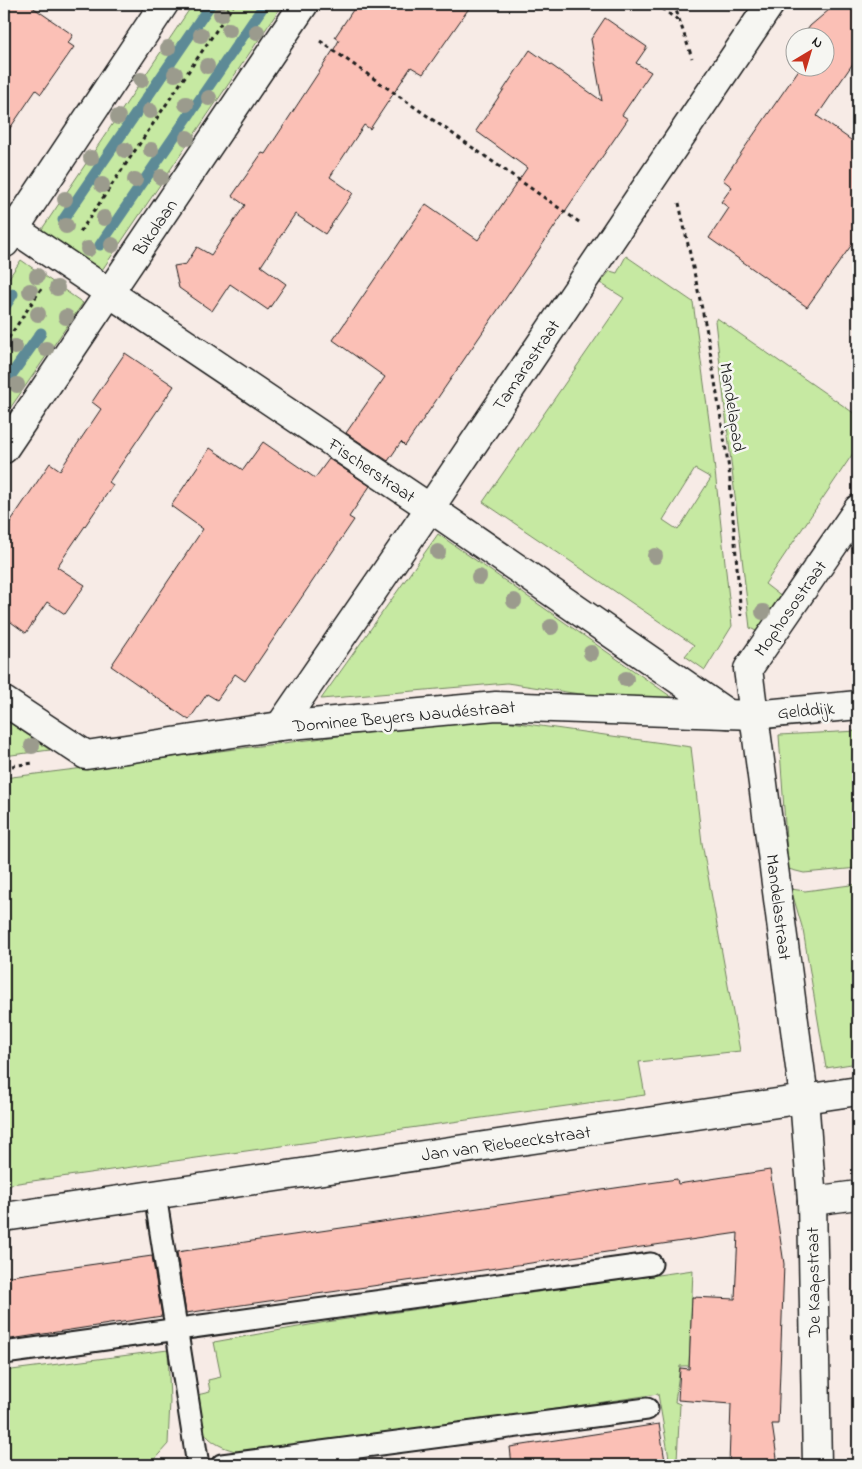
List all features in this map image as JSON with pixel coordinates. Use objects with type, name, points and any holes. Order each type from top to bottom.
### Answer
[{"type":"street","points":[[7,232],[164,4]]},
{"type":"street","name":"Tamarastraat","points":[[280,726],[430,508],[770,4]]},
{"type":"street","name":"Bikolaan","points":[[4,449],[298,13]]},
{"type":"street","name":"Fischerstraat","points":[[7,232],[60,261],[110,293],[741,715]]},
{"type":"street","name":"Mophosostraat","points":[[741,715],[748,669],[858,510]]},
{"type":"street","name":"Dominee Beyers Naudéstraat","points":[[4,701],[86,755],[280,726],[496,706],[741,715]]},
{"type":"street","name":"Gelddijk","points":[[741,715],[858,705]]},
{"type":"street","name":"Mandelastraat","points":[[741,715],[804,1098]]},
{"type":"street","name":"Jan van Riebeeckstraat","points":[[4,1217],[858,1091]]},
{"type":"street","name":"De Kaapstraat","points":[[804,1098],[812,1201],[816,1465]]},
{"type":"street","points":[[812,1201],[858,1195]]},
{"type":"lane","points":[[154,1195],[198,1465]]},
{"type":"lane","points":[[4,1353],[651,1264]]},
{"type":"lane","points":[[222,1465],[646,1409]]},
{"type":"path","points":[[220,4],[229,10]]},
{"type":"path","points":[[4,345],[234,4]]},
{"type":"path","points":[[654,4],[678,20]]},
{"type":"path","points":[[674,4],[706,98]]},
{"type":"path","points":[[298,13],[608,243]]},
{"type":"path","name":"Mandelapad","points":[[669,152],[707,332],[728,469],[738,585],[748,669]]},
{"type":"green space","points":[[193,4],[283,4],[100,273],[40,232]]},
{"type":"green space","points":[[626,256],[693,302],[711,435],[732,626],[705,670],[685,656],[694,645],[483,502],[624,298],[600,283],[610,271],[617,273]],"holes":[[[695,469],[711,478],[678,530],[663,520]]]},
{"type":"green space","points":[[21,260],[83,303],[4,417],[4,285]]},
{"type":"green space","points":[[717,318],[858,416],[858,446],[765,584],[787,601],[764,635],[750,628],[715,321]]},
{"type":"green space","points":[[438,534],[673,698],[665,707],[507,683],[321,699]]},
{"type":"green space","points":[[483,718],[691,747],[702,843],[740,1051],[639,1062],[645,1095],[4,1185],[4,778]]},
{"type":"green space","points":[[4,719],[50,750],[4,756]]},
{"type":"green space","points":[[858,731],[858,868],[804,873],[788,869],[779,735]]},
{"type":"green space","points":[[858,884],[858,1063],[826,1068],[803,930],[791,889],[805,891]]},
{"type":"green space","points":[[693,1270],[689,1366],[680,1366],[675,1402],[680,1404],[677,1460],[669,1458],[658,1394],[249,1454],[217,1444],[207,1436],[202,1427],[197,1395],[210,1392],[208,1380],[221,1377],[214,1342],[326,1322]]},
{"type":"green space","points":[[168,1350],[170,1401],[168,1444],[151,1463],[134,1465],[4,1465],[4,1371]]},
{"type":"building","points":[[4,4],[28,4],[73,35],[68,43],[74,47],[41,94],[36,90],[4,137]]},
{"type":"building","points":[[357,4],[472,4],[423,74],[411,67],[370,129],[364,125],[330,177],[353,193],[325,234],[295,214],[261,266],[286,284],[268,310],[230,284],[212,311],[179,288],[174,266],[186,264],[197,247],[211,255],[245,205],[232,196],[262,153],[265,154],[336,46],[339,40],[335,37]]},
{"type":"building","points":[[836,4],[858,4],[858,56],[817,116],[858,145],[858,236],[807,307],[709,238],[729,208],[721,202],[732,187],[723,180],[793,78],[834,78],[834,28],[809,28]]},
{"type":"building","points":[[605,18],[647,47],[636,63],[651,72],[622,115],[628,119],[405,446],[401,442],[388,461],[346,433],[385,377],[333,340],[426,204],[478,240],[527,168],[476,131],[530,50],[602,101],[591,39]]},
{"type":"building","points":[[125,353],[174,386],[109,482],[113,485],[57,567],[85,585],[65,614],[47,602],[26,633],[4,617],[4,531],[50,463],[60,470],[101,409],[92,402]]},
{"type":"building","points":[[263,442],[315,478],[329,459],[370,486],[349,517],[354,520],[245,681],[235,674],[217,700],[207,694],[189,720],[111,666],[203,529],[171,506],[210,448],[243,470]]},
{"type":"building","points":[[770,1170],[784,1264],[778,1424],[772,1424],[778,1465],[729,1465],[731,1404],[678,1400],[680,1368],[689,1369],[692,1297],[735,1299],[738,1233],[186,1313],[177,1252],[677,1179],[678,1184]]},
{"type":"building","points":[[152,1256],[162,1316],[4,1340],[4,1277]]},
{"type":"building","points":[[659,1424],[665,1461],[640,1465],[512,1465],[510,1447]]},
{"type":"waterway","points":[[63,220],[211,4]]},
{"type":"waterway","points":[[100,245],[265,4]]},
{"type":"waterway","points":[[4,308],[13,294]]},
{"type":"waterway","points":[[4,385],[41,333]]}]
